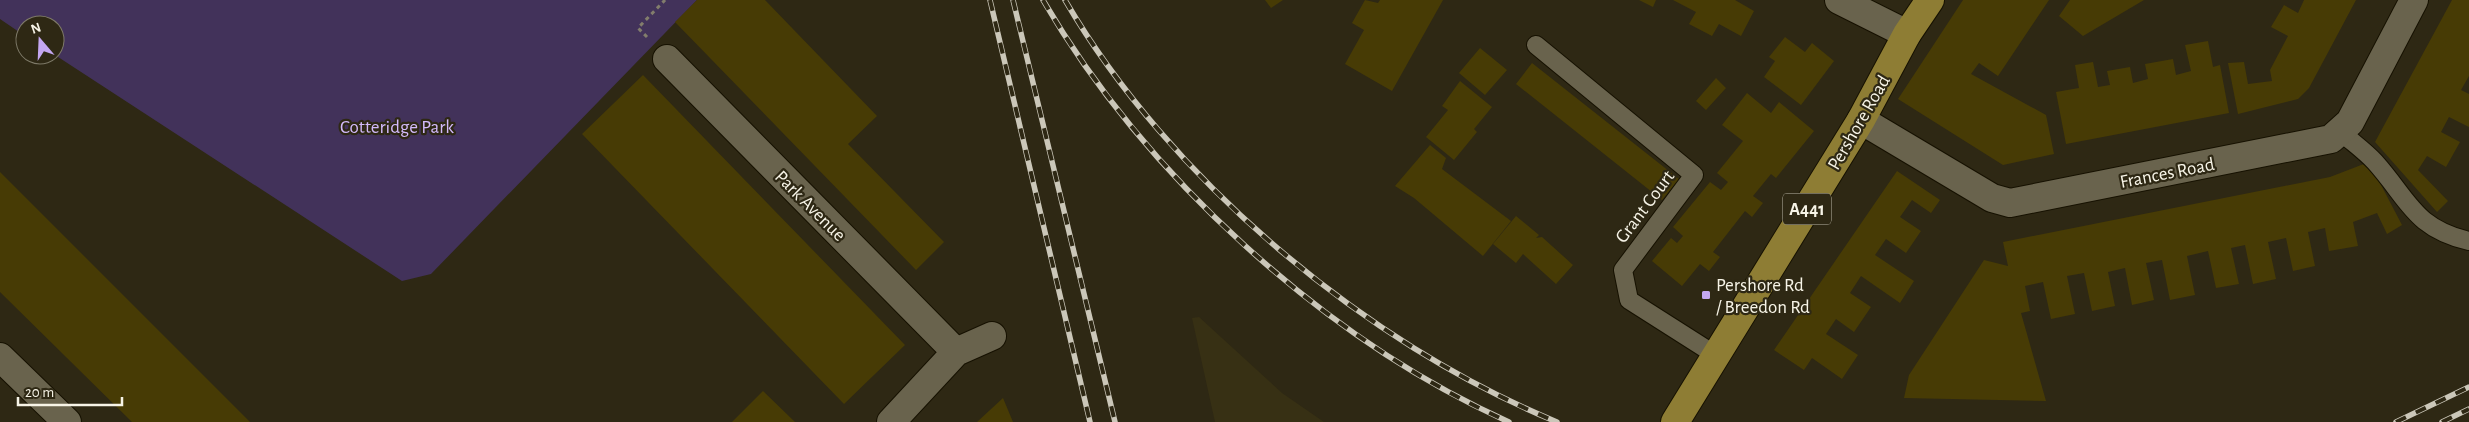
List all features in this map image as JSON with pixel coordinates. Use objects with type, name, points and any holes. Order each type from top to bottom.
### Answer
[{"type":"main road","name":"Pershore Road","points":[[1677,419],[1861,120],[1908,34],[1930,0]]},
{"type":"street","points":[[1839,0],[1908,34]]},
{"type":"street","points":[[2341,132],[2350,122],[2414,0]]},
{"type":"street","name":"Park Avenue","points":[[667,59],[956,352]]},
{"type":"street","name":"Frances Road","points":[[1861,120],[1992,198],[2010,203],[2331,139],[2341,132]]},
{"type":"street","points":[[891,422],[956,352],[992,336]]},
{"type":"street","points":[[0,357],[67,422]]},
{"type":"lane","name":"Grant Court","points":[[1536,45],[1694,175],[1623,270],[1629,300],[1717,356]]},
{"type":"lane","points":[[2341,132],[2374,161],[2422,220],[2447,236],[2469,241]]},
{"type":"shaded area","points":[[1199,317],[1282,393],[1324,422],[1215,422],[1192,318]]},
{"type":"green space","name":"Cotteridge Park","points":[[0,0],[697,0],[431,274],[402,281],[65,62],[65,15],[15,15],[15,29],[0,19]]},
{"type":"building","points":[[697,0],[765,0],[877,116],[848,144],[944,242],[916,270],[675,22]]},
{"type":"building","points":[[1265,0],[1283,0],[1271,8]]},
{"type":"building","points":[[1365,0],[1378,3],[1380,0],[1443,0],[1392,91],[1345,64],[1364,30],[1352,23]]},
{"type":"building","points":[[1639,0],[1656,0],[1653,7]]},
{"type":"building","points":[[1673,0],[1735,0],[1754,11],[1741,36],[1719,24],[1712,36],[1689,24],[1696,12]]},
{"type":"building","points":[[1963,0],[2049,0],[1998,76],[1979,63],[1971,74],[2046,115],[2054,154],[2003,165],[1898,99]]},
{"type":"building","points":[[2070,0],[2144,0],[2083,36],[2059,16]]},
{"type":"building","points":[[2304,0],[2356,0],[2309,88],[2298,99],[2238,114],[2228,63],[2244,62],[2248,84],[2272,81],[2270,70],[2288,36],[2271,27],[2284,5],[2298,13]]},
{"type":"building","points":[[2452,0],[2469,0],[2469,76],[2461,90],[2469,94],[2469,127],[2449,117],[2441,132],[2460,142],[2446,167],[2427,156],[2418,170],[2448,201],[2437,212],[2375,142]]},
{"type":"building","points":[[1785,37],[1805,52],[1812,43],[1834,61],[1801,105],[1764,77],[1775,61],[1769,57]]},
{"type":"building","points":[[2208,41],[2213,67],[2220,65],[2229,113],[2066,144],[2056,92],[2079,88],[2075,65],[2093,62],[2098,87],[2110,85],[2107,71],[2130,67],[2133,83],[2148,79],[2145,64],[2173,59],[2176,75],[2191,71],[2185,45]]},
{"type":"building","points":[[1480,48],[1507,70],[1485,95],[1459,73]]},
{"type":"building","points":[[1532,63],[1679,179],[1662,200],[1516,84]]},
{"type":"building","points":[[643,75],[905,345],[844,404],[582,134]]},
{"type":"building","points":[[1716,78],[1726,88],[1706,110],[1696,101]]},
{"type":"building","points":[[1460,81],[1492,107],[1474,129],[1477,132],[1454,160],[1426,137],[1448,110],[1442,106]]},
{"type":"building","points":[[1747,93],[1771,113],[1779,102],[1814,131],[1776,178],[1771,174],[1753,196],[1763,203],[1752,217],[1745,211],[1713,252],[1720,257],[1709,271],[1700,264],[1682,286],[1652,261],[1671,238],[1677,243],[1683,236],[1673,227],[1710,182],[1721,190],[1728,182],[1717,173],[1743,141],[1722,125]]},
{"type":"building","points":[[1430,145],[1446,158],[1442,169],[1511,221],[1483,256],[1414,198],[1395,186]]},
{"type":"building","points":[[2369,162],[2402,225],[2387,234],[2377,213],[2353,222],[2358,246],[2329,251],[2325,228],[2308,232],[2315,266],[2293,271],[2286,238],[2268,242],[2276,279],[2253,284],[2245,245],[2231,248],[2239,284],[2216,288],[2208,251],[2187,256],[2195,295],[2170,300],[2162,260],[2146,263],[2154,300],[2132,305],[2125,268],[2108,272],[2115,306],[2092,311],[2084,273],[2067,276],[2075,314],[2051,319],[2043,282],[2025,286],[2030,311],[2021,313],[2046,401],[1904,398],[1909,375],[1984,260],[2008,266],[2003,242],[2330,177]]},
{"type":"building","points":[[1897,171],[1940,200],[1931,213],[1912,200],[1900,217],[1921,231],[1906,253],[1886,239],[1875,255],[1914,281],[1900,303],[1861,276],[1850,293],[1871,307],[1854,332],[1836,319],[1826,334],[1858,355],[1842,379],[1812,358],[1804,370],[1774,350]]},
{"type":"building","points":[[0,172],[250,422],[132,422],[0,292]]},
{"type":"building","points":[[1516,216],[1539,235],[1536,238],[1542,237],[1573,265],[1556,284],[1523,254],[1516,263],[1493,244]]},
{"type":"building","points":[[763,391],[795,422],[732,422]]},
{"type":"building","points":[[1003,398],[1013,422],[977,422]]},
{"type":"railway","points":[[990,0],[1090,422]]},
{"type":"railway","points":[[1013,0],[1115,422]]},
{"type":"railway","points":[[1043,0],[1085,65],[1133,128],[1186,189],[1245,245],[1307,298],[1372,346],[1440,387],[1509,422]]},
{"type":"railway","points":[[1065,0],[1108,67],[1159,131],[1216,192],[1278,249],[1345,301],[1414,348],[1485,389],[1557,422]]},
{"type":"railway","points":[[2396,422],[2469,387]]},
{"type":"railway","points":[[2442,422],[2469,409]]},
{"type":"place","name":"Pershore Rd / Breedon Rd","points":[[1706,295]]}]
